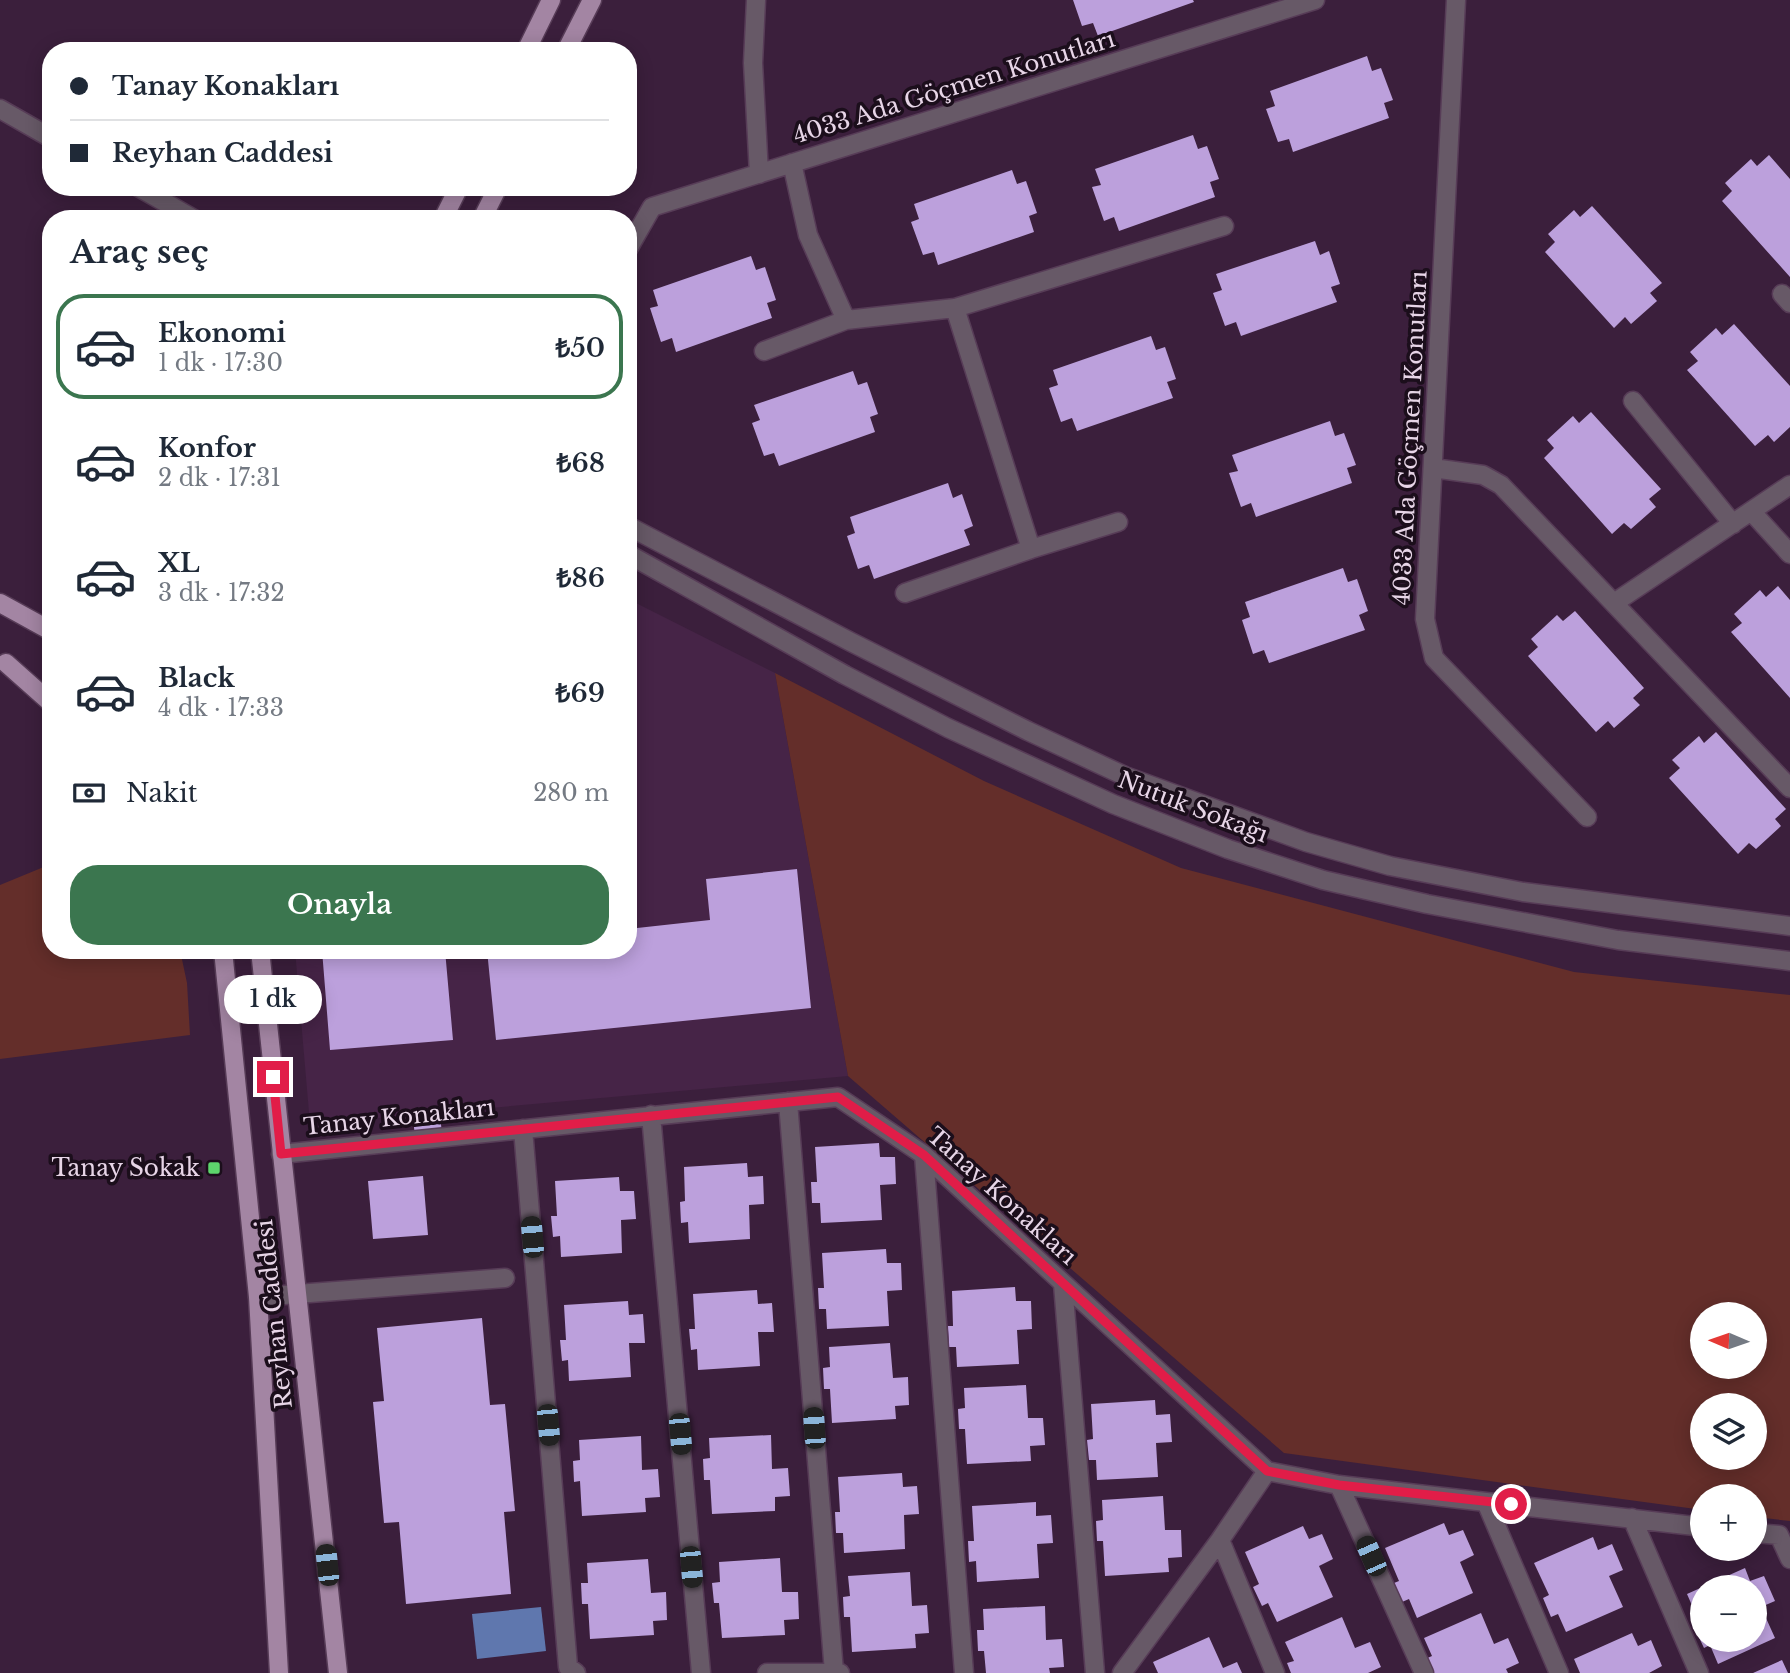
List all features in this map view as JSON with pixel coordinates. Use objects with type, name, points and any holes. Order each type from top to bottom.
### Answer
[{"type":"main road","points":[[530,42],[551,0]]},
{"type":"main road","points":[[571,42],[592,0]]},
{"type":"main road","points":[[0,603],[42,626]]},
{"type":"main road","points":[[3,661],[42,682]]},
{"type":"main road","points":[[3,661],[42,695]]},
{"type":"main road","name":"Reyhan Caddesi","points":[[224,959],[258,1297],[279,1673]]},
{"type":"main road","name":"Reyhan Caddesi","points":[[261,959],[338,1673]]},
{"type":"street","points":[[756,0],[753,63],[759,174]]},
{"type":"street","name":"4033 Ada Göçmen Konutları","points":[[637,233],[652,207],[1315,0]]},
{"type":"street","name":"4033 Ada Göçmen Konutları","points":[[1456,0],[1425,619],[1434,658],[1587,817]]},
{"type":"street","points":[[0,109],[42,133]]},
{"type":"street","points":[[792,163],[808,235],[846,320]]},
{"type":"street","points":[[154,196],[178,210]]},
{"type":"street","points":[[764,351],[846,320],[955,308],[1224,226]]},
{"type":"street","points":[[955,308],[1031,549]]},
{"type":"street","points":[[1633,401],[1733,524]]},
{"type":"street","points":[[1433,468],[1483,475],[1501,485],[1790,788]]},
{"type":"street","points":[[1614,603],[1790,485]]},
{"type":"street","points":[[1751,511],[1790,554]]},
{"type":"street","points":[[905,593],[1118,522]]},
{"type":"street","name":"Nutuk Sokağı","points":[[637,531],[839,636],[1064,748],[1125,776],[1306,842],[1390,866],[1523,892],[1790,926]]},
{"type":"street","name":"Nutuk Sokağı","points":[[637,559],[845,675],[948,728],[1113,804],[1228,849],[1323,880],[1427,904],[1595,936],[1790,961]]},
{"type":"street","name":"Tanay Konakları","points":[[281,1154],[838,1097],[924,1155],[1267,1471]]},
{"type":"street","points":[[767,1673],[837,1672],[788,1102]]},
{"type":"street","points":[[651,1115],[701,1673]]},
{"type":"street","name":"Tanay Konakları","points":[[523,1129],[568,1667],[576,1673]]},
{"type":"street","points":[[924,1155],[964,1673]]},
{"type":"street","points":[[258,1297],[505,1278]]},
{"type":"street","points":[[1063,1283],[1095,1673]]},
{"type":"street","points":[[1129,1669],[1267,1471],[1339,1485],[1690,1525]]},
{"type":"street","points":[[1339,1485],[1424,1673]]},
{"type":"street","points":[[1486,1502],[1559,1673]]},
{"type":"street","points":[[1632,1518],[1699,1673]]},
{"type":"street","points":[[1767,1533],[1780,1535],[1790,1559]]},
{"type":"street","points":[[1220,1541],[1275,1673]]},
{"type":"shaded area","points":[[637,604],[775,673],[848,1076],[310,1124],[296,959],[637,959]]},
{"type":"shaded area","points":[[775,673],[984,781],[1181,868],[1574,972],[1790,995],[1790,1521],[1767,1518],[1767,1484],[1690,1484],[1690,1508],[1284,1453],[848,1076]]},
{"type":"shaded area","points":[[42,868],[42,959],[182,959],[187,983],[190,1035],[0,1059],[0,885]]},
{"type":"water","points":[[541,1607],[546,1651],[477,1659],[472,1614]]},
{"type":"building","points":[[1073,0],[1194,2],[1098,36],[1093,23],[1082,26]]},
{"type":"building","points":[[1367,56],[1372,71],[1381,68],[1393,100],[1384,103],[1389,118],[1293,152],[1289,139],[1278,142],[1266,109],[1275,106],[1270,91]]},
{"type":"building","points":[[1193,135],[1198,149],[1207,146],[1219,179],[1210,182],[1215,197],[1119,231],[1114,217],[1104,221],[1092,187],[1101,185],[1095,169]]},
{"type":"building","points":[[1769,155],[1790,179],[1790,277],[1722,201],[1732,191],[1725,183],[1751,159],[1757,166]]},
{"type":"building","points":[[1012,170],[1017,184],[1026,181],[1037,213],[1029,216],[1034,232],[938,265],[934,252],[923,255],[911,222],[919,219],[914,204]]},
{"type":"building","points":[[1592,206],[1662,283],[1650,293],[1657,301],[1631,324],[1625,317],[1614,328],[1545,252],[1555,242],[1548,234],[1574,210],[1580,217]]},
{"type":"building","points":[[1315,241],[1320,255],[1329,251],[1340,284],[1331,287],[1337,302],[1241,336],[1236,322],[1225,326],[1213,293],[1222,290],[1216,274]]},
{"type":"building","points":[[751,256],[756,270],[765,267],[776,300],[767,303],[772,318],[676,352],[672,338],[661,342],[650,308],[658,306],[653,290]]},
{"type":"building","points":[[1734,324],[1790,386],[1790,427],[1774,442],[1768,435],[1755,446],[1687,370],[1698,361],[1690,352],[1716,328],[1722,335]]},
{"type":"building","points":[[1151,336],[1156,350],[1165,347],[1176,379],[1167,382],[1173,398],[1077,431],[1072,418],[1061,422],[1049,388],[1058,385],[1053,370]]},
{"type":"building","points":[[853,371],[858,385],[867,382],[878,414],[870,417],[875,432],[779,466],[774,453],[764,456],[752,423],[760,420],[754,405]]},
{"type":"building","points":[[1591,412],[1661,489],[1649,499],[1656,507],[1631,529],[1624,523],[1612,534],[1544,458],[1554,448],[1547,440],[1573,416],[1579,423]]},
{"type":"building","points":[[1330,421],[1335,436],[1344,433],[1356,465],[1347,468],[1352,483],[1256,517],[1251,503],[1241,507],[1229,473],[1238,471],[1232,455]]},
{"type":"building","points":[[948,483],[953,498],[962,494],[973,526],[964,530],[970,545],[874,579],[869,565],[858,569],[847,536],[855,533],[850,517]]},
{"type":"building","points":[[1343,568],[1348,582],[1357,579],[1368,611],[1359,615],[1365,630],[1269,663],[1264,650],[1253,654],[1242,620],[1250,617],[1245,602]]},
{"type":"building","points":[[1778,586],[1790,600],[1790,698],[1731,632],[1742,623],[1734,614],[1760,590],[1766,597]]},
{"type":"building","points":[[1575,611],[1644,688],[1633,698],[1640,705],[1614,728],[1608,721],[1596,732],[1528,656],[1538,647],[1531,639],[1557,615],[1563,621]]},
{"type":"building","points":[[1716,732],[1786,809],[1775,819],[1781,826],[1756,849],[1749,843],[1738,854],[1669,778],[1680,768],[1672,760],[1699,736],[1704,743]]},
{"type":"building","points":[[797,869],[811,1008],[496,1040],[488,959],[637,959],[637,928],[710,920],[706,879]]},
{"type":"building","points":[[323,959],[446,959],[453,1040],[330,1050]]},
{"type":"building","points":[[440,1116],[442,1133],[415,1136],[413,1119]]},
{"type":"building","points":[[879,1143],[880,1157],[895,1157],[896,1184],[880,1185],[882,1220],[821,1223],[820,1203],[812,1203],[811,1182],[817,1182],[815,1147]]},
{"type":"building","points":[[747,1163],[748,1177],[763,1176],[764,1204],[749,1205],[750,1239],[689,1243],[688,1222],[681,1223],[680,1202],[685,1201],[684,1167]]},
{"type":"building","points":[[423,1176],[428,1235],[373,1239],[368,1181]]},
{"type":"building","points":[[619,1177],[620,1191],[634,1191],[636,1219],[621,1220],[622,1253],[561,1257],[560,1236],[553,1237],[551,1216],[557,1216],[555,1181]]},
{"type":"building","points":[[886,1249],[887,1263],[901,1263],[902,1290],[887,1291],[889,1326],[827,1329],[826,1309],[819,1309],[818,1288],[824,1288],[822,1253]]},
{"type":"building","points":[[1015,1287],[1016,1301],[1031,1301],[1032,1329],[1017,1330],[1019,1364],[957,1367],[956,1347],[949,1347],[948,1326],[953,1326],[952,1291]]},
{"type":"building","points":[[757,1290],[758,1304],[772,1303],[774,1332],[758,1332],[760,1366],[698,1370],[697,1349],[691,1350],[689,1329],[695,1329],[693,1294]]},
{"type":"building","points":[[628,1301],[629,1315],[643,1314],[645,1343],[629,1343],[631,1377],[569,1381],[568,1360],[562,1361],[560,1340],[566,1340],[564,1305]]},
{"type":"building","points":[[482,1318],[490,1405],[505,1404],[515,1511],[504,1512],[511,1594],[406,1604],[399,1522],[384,1523],[373,1402],[384,1401],[377,1328]]},
{"type":"building","points":[[890,1343],[893,1378],[908,1377],[909,1405],[895,1406],[896,1419],[832,1423],[830,1389],[824,1389],[823,1368],[830,1367],[829,1347]]},
{"type":"building","points":[[1026,1385],[1028,1418],[1043,1418],[1045,1445],[1030,1446],[1031,1461],[967,1464],[965,1429],[959,1429],[958,1409],[965,1408],[964,1388]]},
{"type":"building","points":[[1155,1400],[1156,1415],[1170,1414],[1172,1442],[1156,1443],[1158,1477],[1097,1480],[1096,1460],[1089,1460],[1087,1440],[1093,1439],[1091,1404]]},
{"type":"building","points":[[771,1435],[772,1469],[788,1468],[790,1496],[775,1497],[775,1511],[712,1514],[710,1480],[704,1480],[703,1459],[710,1458],[709,1438]]},
{"type":"building","points":[[641,1436],[642,1470],[658,1469],[660,1497],[645,1498],[646,1512],[582,1516],[580,1481],[574,1482],[573,1461],[580,1460],[579,1440]]},
{"type":"building","points":[[902,1473],[903,1487],[917,1486],[919,1514],[904,1515],[905,1549],[844,1553],[843,1533],[836,1533],[835,1512],[840,1512],[838,1477]]},
{"type":"building","points":[[1163,1496],[1165,1530],[1181,1530],[1182,1557],[1168,1558],[1169,1572],[1105,1576],[1103,1541],[1097,1541],[1096,1521],[1103,1520],[1102,1500]]},
{"type":"building","points":[[1036,1502],[1036,1516],[1051,1515],[1053,1543],[1037,1544],[1039,1578],[977,1582],[976,1561],[969,1562],[968,1541],[974,1541],[972,1506]]},
{"type":"building","points":[[1444,1523],[1449,1535],[1463,1530],[1474,1555],[1460,1562],[1473,1593],[1417,1618],[1409,1599],[1402,1602],[1394,1583],[1399,1581],[1385,1548]]},
{"type":"building","points":[[1303,1526],[1309,1539],[1322,1534],[1333,1559],[1319,1566],[1333,1597],[1277,1622],[1268,1603],[1262,1606],[1253,1587],[1259,1584],[1245,1552]]},
{"type":"building","points":[[1593,1537],[1598,1550],[1612,1544],[1623,1570],[1609,1576],[1623,1607],[1566,1632],[1558,1614],[1551,1617],[1543,1598],[1549,1595],[1534,1563]]},
{"type":"building","points":[[780,1558],[782,1592],[798,1592],[799,1619],[784,1620],[785,1635],[722,1638],[719,1603],[714,1603],[712,1583],[720,1582],[719,1562]]},
{"type":"building","points":[[648,1559],[651,1593],[666,1592],[667,1620],[653,1621],[654,1635],[590,1639],[588,1604],[582,1604],[581,1583],[588,1583],[587,1563]]},
{"type":"building","points":[[1745,1568],[1748,1575],[1729,1575]]},
{"type":"building","points":[[910,1572],[912,1606],[927,1605],[929,1633],[915,1634],[916,1648],[852,1652],[850,1617],[844,1617],[843,1597],[850,1596],[848,1576]]},
{"type":"building","points":[[1767,1583],[1775,1601],[1767,1604]]},
{"type":"building","points":[[1045,1606],[1046,1640],[1062,1639],[1064,1667],[1049,1668],[1050,1673],[986,1673],[984,1651],[978,1651],[977,1630],[984,1630],[983,1609]]},
{"type":"building","points":[[1481,1613],[1494,1644],[1508,1638],[1519,1663],[1506,1669],[1508,1673],[1431,1673],[1425,1659],[1432,1656],[1424,1638]]},
{"type":"building","points":[[1342,1617],[1355,1648],[1370,1642],[1381,1667],[1368,1673],[1291,1673],[1287,1663],[1294,1661],[1285,1642]]},
{"type":"building","points":[[1767,1620],[1775,1638],[1767,1642]]},
{"type":"building","points":[[1632,1633],[1638,1646],[1651,1640],[1662,1666],[1649,1673],[1580,1673],[1574,1659]]},
{"type":"building","points":[[1209,1637],[1223,1668],[1237,1662],[1242,1673],[1158,1673],[1153,1662]]},
{"type":"building","points":[[1713,1652],[1744,1652],[1718,1664]]},
{"type":"building","points":[[1782,1660],[1788,1673],[1753,1673]]},
{"type":"place","name":"Tanay Sokak","points":[[214,1168]]},
{"type":"route","points":[[273,1077],[281,1154],[838,1097],[924,1155],[1267,1471],[1339,1485],[1511,1504]]}]
